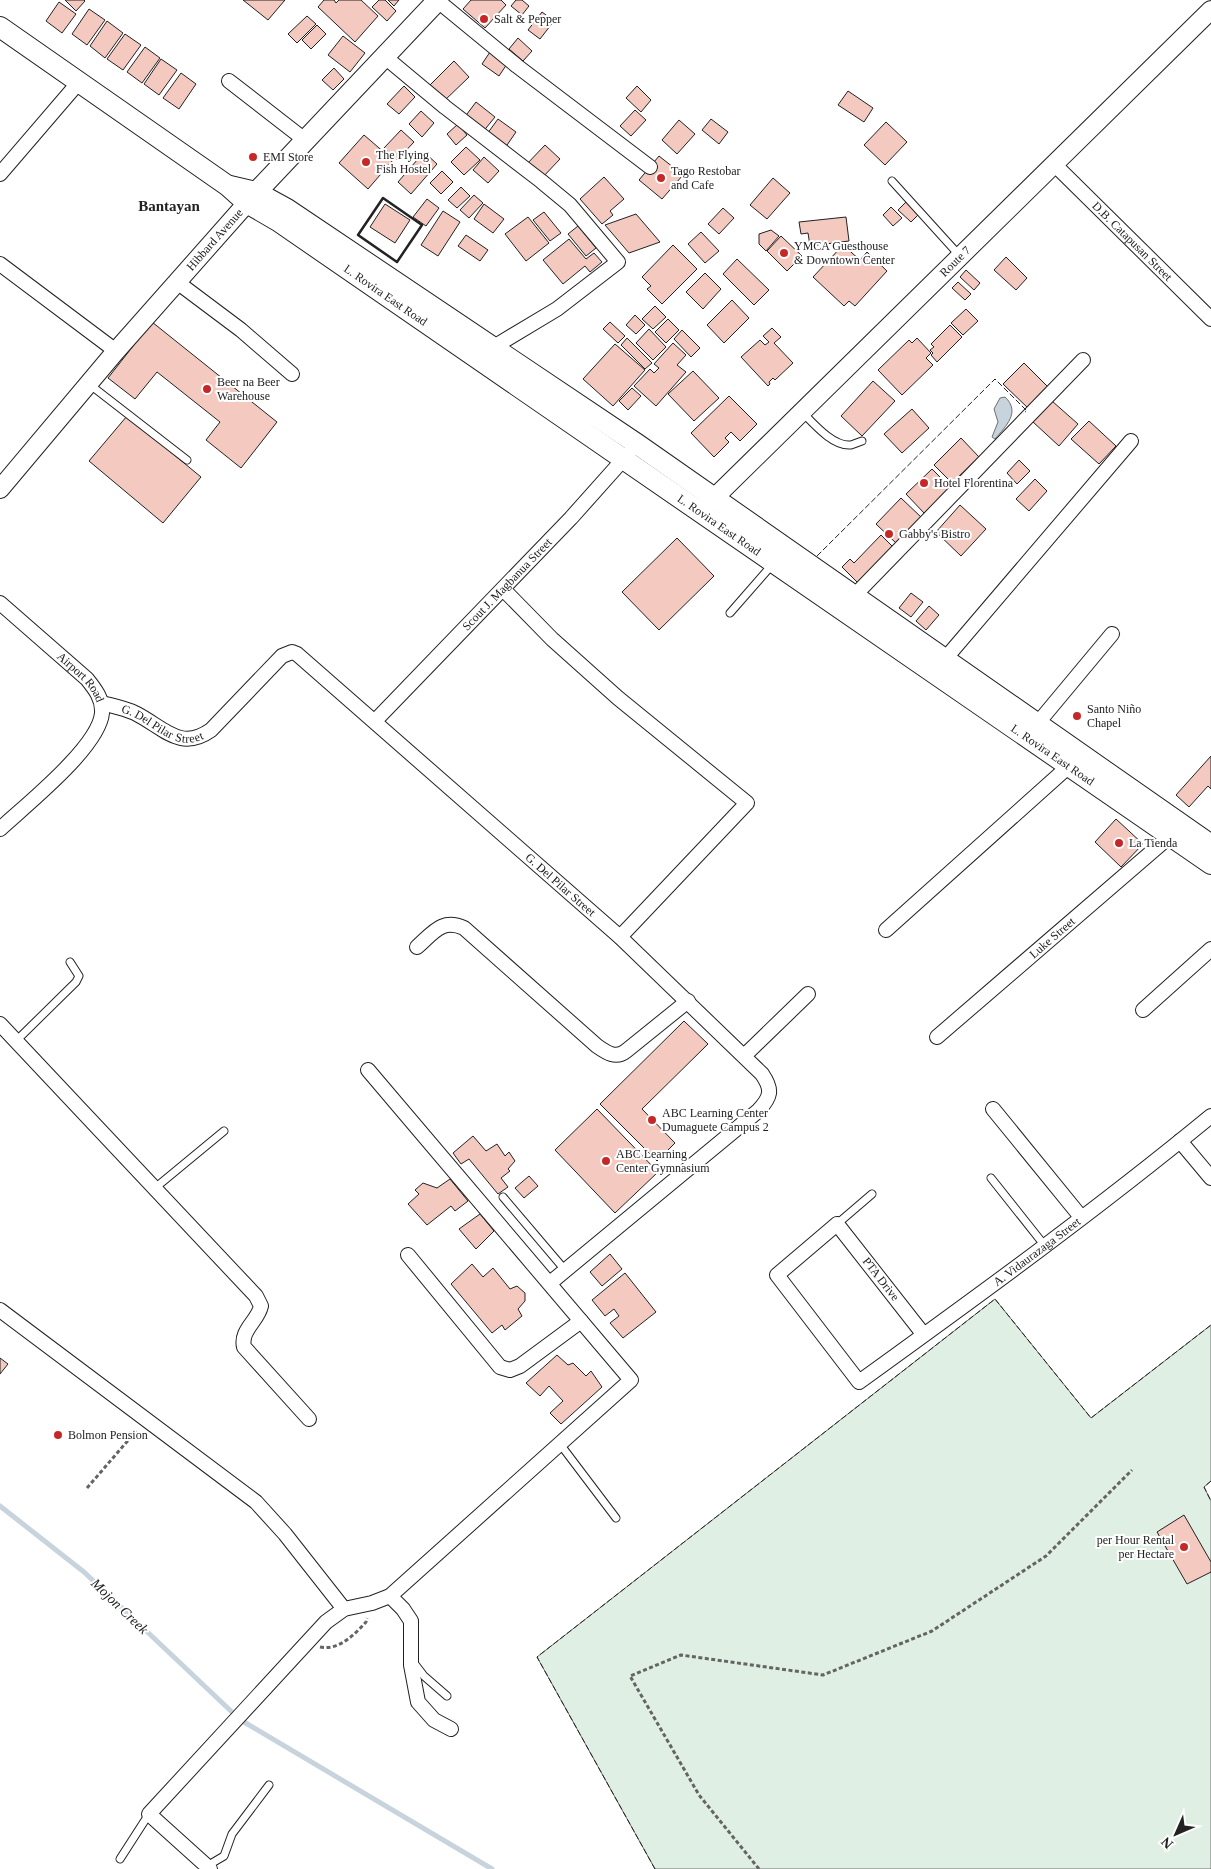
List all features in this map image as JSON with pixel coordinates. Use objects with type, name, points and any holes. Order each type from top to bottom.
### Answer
[{"type":"main road","name":"Hibbard Avenue","points":[[252,197],[438,0]]},
{"type":"main road","name":"L. Rovira East Road","points":[[0,27],[228,186],[252,197],[287,208],[440,322],[707,505],[854,596],[899,638],[944,659],[1037,724],[1069,766],[1169,837],[1211,864]]},
{"type":"main road","name":"L. Rovira East Road","points":[[440,322],[492,348],[630,452]]},
{"type":"main road","name":"L. Rovira East Road","points":[[707,505],[774,563],[899,638],[1052,745],[1211,845]]},
{"type":"street","points":[[438,0],[516,66],[650,167]]},
{"type":"street","name":"Route 7","points":[[707,505],[1211,10]]},
{"type":"street","points":[[385,57],[444,107],[570,205],[618,262],[558,309],[492,348]]},
{"type":"street","points":[[229,81],[305,140]]},
{"type":"street","points":[[0,174],[80,82]]},
{"type":"street","name":"D.B. Catapusan Street","points":[[1054,164],[1211,319]]},
{"type":"street","name":"Hibbard Avenue","points":[[0,489],[116,351],[252,197]]},
{"type":"street","points":[[0,264],[116,351]]},
{"type":"street","points":[[177,282],[240,330],[292,374]]},
{"type":"street","points":[[854,596],[1083,360]]},
{"type":"street","points":[[944,659],[1131,441]]},
{"type":"street","name":"Scout J. Magbanua Street","points":[[375,721],[571,518],[630,452]]},
{"type":"street","points":[[503,589],[552,639],[618,698],[747,803],[620,938]]},
{"type":"street","name":"Airport Road","points":[[0,603],[88,678],[96,689],[102,703],[102,714],[98,728],[80,754],[0,829]]},
{"type":"street","points":[[1037,724],[1112,634]]},
{"type":"street","name":"G. Del Pilar Street","points":[[102,703],[121,707],[136,714],[172,736],[188,740],[201,737],[211,730],[282,656],[292,652],[297,654],[620,938],[688,1001],[762,1074],[768,1084],[770,1093],[766,1103],[550,1283]]},
{"type":"street","points":[[886,930],[1069,766]]},
{"type":"street","name":"Luke Street","points":[[937,1037],[1169,837]]},
{"type":"street","points":[[417,947],[446,924],[456,924],[464,928],[597,1046],[606,1053],[615,1056],[626,1051],[688,1001]]},
{"type":"street","points":[[1143,1010],[1211,949]]},
{"type":"street","points":[[744,1056],[808,994]]},
{"type":"street","points":[[0,1024],[256,1296],[261,1306],[260,1312],[245,1332],[242,1339],[244,1346],[309,1419]]},
{"type":"street","points":[[209,1868],[149,1814],[326,1622],[344,1609],[372,1604],[390,1596],[631,1380],[368,1070]]},
{"type":"street","points":[[993,1109],[1081,1217]]},
{"type":"street","name":"A. Vidaurazaga Street","points":[[837,1224],[777,1275],[860,1382],[1044,1246],[1211,1116]]},
{"type":"street","points":[[1180,1141],[1211,1178]]},
{"type":"street","name":"PTA Drive","points":[[837,1224],[924,1335]]},
{"type":"street","points":[[408,1255],[500,1367],[510,1370],[520,1366],[581,1321]]},
{"type":"street","points":[[0,1310],[256,1502],[285,1534],[344,1609]]},
{"type":"street","points":[[390,1596],[403,1608],[411,1621],[411,1658],[418,1702],[434,1720],[451,1729]]},
{"type":"lane","points":[[892,181],[960,256]]},
{"type":"lane","points":[[88,384],[187,460]]},
{"type":"lane","points":[[802,411],[826,435],[838,442],[849,445],[862,441]]},
{"type":"lane","points":[[730,613],[774,563]]},
{"type":"lane","points":[[16,1041],[76,982],[79,976],[70,962]]},
{"type":"lane","points":[[155,1188],[224,1131]]},
{"type":"lane","points":[[991,1178],[1044,1246]]},
{"type":"lane","points":[[837,1224],[872,1194]]},
{"type":"lane","points":[[503,1196],[565,1270]]},
{"type":"lane","points":[[560,1444],[616,1518]]},
{"type":"lane","points":[[411,1658],[424,1676],[447,1696]]},
{"type":"lane","points":[[209,1868],[224,1856],[232,1834],[269,1786]]},
{"type":"lane","points":[[120,1859],[149,1814]]},
{"type":"path","points":[[87,1488],[146,1420]]},
{"type":"path","points":[[759,1869],[699,1794],[630,1676],[681,1654],[823,1675],[932,1631],[1046,1556],[1132,1470]]},
{"type":"path","points":[[308,1641],[324,1648],[334,1647],[347,1640],[366,1622],[372,1604]]},
{"type":"green space","points":[[995,1299],[1091,1418],[1211,1325],[1211,1481],[1204,1487],[1211,1501],[1211,1869],[655,1869],[537,1657]]},
{"type":"shaded area","points":[[1005,397],[1010,403],[1012,413],[1007,424],[995,439],[992,437],[998,422],[994,409],[1000,398]]},
{"type":"building","points":[[65,0],[84,0],[85,1],[76,11]]},
{"type":"building","points":[[243,0],[285,0],[268,20]]},
{"type":"building","points":[[324,0],[334,0],[336,3],[339,0],[361,0],[378,16],[355,42],[318,7]]},
{"type":"building","points":[[379,0],[385,0],[396,11],[387,21],[372,7]]},
{"type":"building","points":[[388,0],[399,0],[394,6]]},
{"type":"building","name":"Salt & Pepper","points":[[471,0],[501,0],[506,5],[485,28],[463,9]]},
{"type":"building","points":[[516,0],[522,0],[529,6],[522,15],[511,6]]},
{"type":"building","points":[[59,2],[76,14],[62,33],[46,21]]},
{"type":"building","points":[[89,9],[105,20],[87,45],[72,34]]},
{"type":"building","points":[[542,12],[554,21],[540,39],[528,30]]},
{"type":"building","points":[[307,16],[316,24],[297,43],[288,34]]},
{"type":"building","points":[[107,21],[123,33],[105,58],[90,46]]},
{"type":"building","points":[[317,25],[326,34],[311,49],[302,40]]},
{"type":"building","points":[[125,34],[141,45],[123,70],[107,59]]},
{"type":"building","points":[[343,36],[365,53],[350,72],[328,55]]},
{"type":"building","points":[[518,38],[532,51],[523,61],[509,49]]},
{"type":"building","points":[[145,47],[160,58],[142,83],[127,72]]},
{"type":"building","points":[[490,52],[507,64],[499,76],[482,64]]},
{"type":"building","points":[[161,59],[177,70],[159,95],[144,84]]},
{"type":"building","points":[[454,61],[469,77],[443,102],[428,87]]},
{"type":"building","points":[[334,68],[344,79],[333,90],[322,80]]},
{"type":"building","points":[[181,73],[196,84],[179,109],[163,98]]},
{"type":"building","points":[[404,86],[415,97],[399,114],[387,104]]},
{"type":"building","points":[[637,86],[651,100],[641,112],[626,98]]},
{"type":"building","points":[[848,91],[873,108],[864,122],[838,105]]},
{"type":"building","points":[[476,102],[495,117],[482,133],[464,118]]},
{"type":"building","points":[[635,110],[646,120],[631,136],[620,126]]},
{"type":"building","points":[[421,111],[434,123],[422,137],[409,124]]},
{"type":"building","points":[[498,119],[516,132],[505,148],[487,134]]},
{"type":"building","points":[[711,119],[728,132],[719,144],[702,130]]},
{"type":"building","points":[[679,120],[695,134],[677,154],[662,140]]},
{"type":"building","points":[[886,122],[907,142],[885,165],[864,145]]},
{"type":"building","points":[[458,124],[467,135],[456,145],[447,134]]},
{"type":"building","points":[[401,130],[414,142],[397,160],[384,148]]},
{"type":"building","name":"The Flying Fish Hostel","points":[[364,135],[393,160],[368,189],[339,163]]},
{"type":"building","points":[[545,145],[560,159],[541,179],[526,165]]},
{"type":"building","points":[[466,147],[480,160],[464,175],[451,162]]},
{"type":"building","points":[[424,152],[437,164],[411,194],[398,182]]},
{"type":"building","name":"Tago Restobar and Cafe","points":[[659,156],[683,175],[662,199],[639,180]]},
{"type":"building","points":[[484,157],[499,171],[488,183],[473,170]]},
{"type":"building","points":[[442,171],[453,182],[441,194],[430,183]]},
{"type":"building","points":[[604,177],[624,199],[610,211],[613,215],[602,224],[580,199]]},
{"type":"building","points":[[773,178],[790,193],[767,219],[750,205]]},
{"type":"building","points":[[461,187],[470,196],[457,208],[448,200]]},
{"type":"building","points":[[474,195],[483,203],[469,218],[460,210]]},
{"type":"building","points":[[427,199],[439,208],[426,226],[413,217]]},
{"type":"building","points":[[906,202],[919,214],[911,222],[898,210]]},
{"type":"building","points":[[385,204],[410,220],[395,243],[370,227]]},
{"type":"building","points":[[484,204],[504,219],[493,233],[474,219]]},
{"type":"building","points":[[891,207],[902,218],[893,226],[883,215]]},
{"type":"building","points":[[723,208],[734,218],[719,234],[708,224]]},
{"type":"building","points":[[443,211],[460,222],[438,256],[421,245]]},
{"type":"building","points":[[544,212],[561,233],[550,241],[533,220]]},
{"type":"building","points":[[636,214],[660,242],[629,253],[605,225]]},
{"type":"building","points":[[528,217],[549,243],[526,261],[505,234]]},
{"type":"building","points":[[846,217],[849,241],[810,246],[808,233],[801,234],[799,222]]},
{"type":"building","points":[[578,226],[596,248],[586,256],[568,234]]},
{"type":"building","points":[[771,230],[779,236],[766,251],[759,244],[759,234]]},
{"type":"building","points":[[701,232],[719,251],[705,263],[688,244]]},
{"type":"building","points":[[466,235],[488,250],[480,261],[458,246]]},
{"type":"building","name":"YMCA Guesthouse & Downtown Center","points":[[781,236],[802,256],[787,271],[767,251]]},
{"type":"building","points":[[569,239],[586,259],[594,253],[602,262],[590,272],[585,266],[563,284],[543,260]]},
{"type":"building","points":[[673,245],[697,269],[662,304],[647,289],[651,286],[642,277]]},
{"type":"building","points":[[843,245],[860,260],[867,252],[887,271],[855,306],[849,301],[844,306],[813,277]]},
{"type":"building","points":[[1006,257],[1027,278],[1016,290],[994,270]]},
{"type":"building","points":[[737,259],[769,290],[754,305],[723,274]]},
{"type":"building","points":[[966,270],[980,283],[974,290],[960,277]]},
{"type":"building","points":[[705,273],[721,289],[703,309],[686,292]]},
{"type":"building","points":[[958,282],[971,294],[965,300],[952,288]]},
{"type":"building","points":[[732,300],[749,318],[724,343],[707,325]]},
{"type":"building","points":[[655,306],[666,317],[653,329],[642,319]]},
{"type":"building","points":[[966,309],[978,321],[963,335],[951,323]]},
{"type":"building","points":[[635,315],[645,325],[636,334],[626,325]]},
{"type":"building","points":[[668,319],[679,330],[666,343],[655,332]]},
{"type":"building","name":"Beer na Beer Warehouse","points":[[152,322],[277,422],[241,468],[206,440],[220,422],[157,372],[135,399],[108,378]]},
{"type":"building","points":[[610,322],[625,336],[618,343],[603,329]]},
{"type":"building","points":[[950,325],[962,337],[937,362],[931,355],[933,353],[930,350],[934,347],[931,344]]},
{"type":"building","points":[[772,328],[781,337],[774,343],[793,363],[775,380],[773,378],[768,386],[741,357],[760,340],[765,345],[769,342],[763,336]]},
{"type":"building","points":[[649,329],[666,347],[653,360],[636,343]]},
{"type":"building","points":[[682,330],[700,348],[691,357],[674,339]]},
{"type":"building","points":[[627,338],[652,363],[645,369],[621,345]]},
{"type":"building","points":[[917,338],[931,353],[926,358],[933,365],[902,395],[878,370],[909,340],[912,343]]},
{"type":"building","points":[[673,343],[686,355],[677,365],[686,372],[656,406],[634,386],[650,369],[654,373],[659,368],[654,364]]},
{"type":"building","points":[[615,344],[645,370],[613,406],[583,379]]},
{"type":"building","points":[[1024,363],[1049,388],[1029,409],[1003,384]]},
{"type":"building","points":[[693,371],[719,398],[694,421],[668,394]]},
{"type":"building","points":[[873,381],[895,401],[862,436],[841,416]]},
{"type":"building","points":[[632,388],[641,396],[628,410],[619,401]]},
{"type":"building","points":[[729,396],[757,424],[740,441],[731,432],[725,438],[729,442],[714,457],[691,433]]},
{"type":"building","points":[[1052,401],[1078,424],[1059,446],[1033,422]]},
{"type":"building","points":[[912,409],[929,428],[902,453],[884,434]]},
{"type":"building","points":[[127,416],[201,477],[163,523],[89,461]]},
{"type":"building","points":[[1089,421],[1116,446],[1099,464],[1071,439]]},
{"type":"building","points":[[961,438],[979,457],[952,483],[934,465]]},
{"type":"building","points":[[1019,460],[1030,471],[1017,484],[1007,473]]},
{"type":"building","points":[[932,469],[951,488],[924,513],[906,494]]},
{"type":"building","points":[[1035,479],[1047,491],[1029,511],[1016,499]]},
{"type":"building","points":[[901,498],[921,517],[896,543],[876,524]]},
{"type":"building","points":[[960,505],[986,529],[961,556],[936,532]]},
{"type":"building","points":[[881,535],[893,547],[858,583],[842,567],[850,559],[854,563]]},
{"type":"building","points":[[677,538],[714,576],[659,630],[622,592]]},
{"type":"building","points":[[911,593],[923,602],[911,617],[899,608]]},
{"type":"building","points":[[929,606],[939,615],[926,630],[916,621]]},
{"type":"building","points":[[1211,756],[1211,789],[1208,786],[1189,807],[1176,795]]},
{"type":"building","name":"La Tienda","points":[[1116,819],[1143,844],[1121,867],[1095,842]]},
{"type":"building","points":[[684,1021],[708,1044],[642,1109],[675,1143],[657,1161],[600,1104]]},
{"type":"building","name":"ABC Learning Center Gymnasium","points":[[597,1109],[658,1172],[615,1213],[555,1150]]},
{"type":"building","points":[[473,1136],[486,1151],[497,1144],[505,1156],[509,1152],[515,1161],[508,1169],[510,1171],[501,1178],[508,1187],[498,1194],[469,1159],[461,1164],[453,1153]]},
{"type":"building","points":[[529,1176],[538,1186],[524,1198],[515,1188]]},
{"type":"building","points":[[450,1179],[468,1201],[455,1211],[451,1206],[427,1225],[408,1204],[419,1194],[415,1190],[423,1183],[437,1188]]},
{"type":"building","points":[[480,1214],[494,1231],[476,1249],[459,1229]]},
{"type":"building","points":[[610,1254],[622,1269],[602,1286],[590,1272]]},
{"type":"building","points":[[472,1264],[483,1277],[493,1268],[510,1289],[517,1286],[525,1293],[525,1301],[518,1309],[522,1316],[505,1330],[502,1325],[492,1333],[451,1284]]},
{"type":"building","points":[[625,1273],[656,1312],[623,1338],[610,1323],[619,1316],[614,1309],[605,1316],[592,1300]]},
{"type":"building","points":[[557,1355],[568,1365],[573,1363],[586,1376],[591,1371],[602,1387],[561,1424],[550,1413],[563,1401],[549,1386],[540,1396],[526,1383]]},
{"type":"building","points":[[0,1358],[8,1364],[0,1374]]},
{"type":"building","name":"per Hour Rental per Hectare","points":[[1184,1515],[1211,1562],[1211,1572],[1187,1584],[1157,1532]]},
{"type":"waterway","name":"Mojon Creek","points":[[0,1506],[84,1572],[233,1713]]},
{"type":"waterway","name":"Mojon Creek","points":[[244,1722],[492,1869]]},
{"type":"fence","points":[[817,556],[995,379],[1027,411],[1025,412]]},
{"type":"fence","points":[[655,1869],[537,1657],[995,1299],[1091,1418],[1211,1325]]},
{"type":"fence","points":[[1211,1481],[1204,1487],[1211,1501]]},
{"type":"wall","points":[[383,198],[422,225],[397,262],[358,235],[383,198]]},
{"type":"place","name":"Salt & Pepper","points":[[484,19]]},
{"type":"place","name":"EMI Store","points":[[253,157]]},
{"type":"place","name":"The Flying Fish Hostel","points":[[366,162]]},
{"type":"place","name":"Tago Restobar and Cafe","points":[[661,178]]},
{"type":"place","name":"YMCA Guesthouse & Downtown Center","points":[[784,253]]},
{"type":"place","name":"Beer na Beer Warehouse","points":[[207,389]]},
{"type":"place","name":"Hotel Florentina","points":[[924,483]]},
{"type":"place","name":"Gabby's Bistro","points":[[889,534]]},
{"type":"place","name":"Santo Niño Chapel","points":[[1077,716]]},
{"type":"place","name":"La Tienda","points":[[1119,843]]},
{"type":"place","name":"ABC Learning Center Dumaguete Campus 2","points":[[652,1120]]},
{"type":"place","name":"ABC Learning Center Gymnasium","points":[[606,1161]]},
{"type":"place","name":"Bolmon Pension","points":[[58,1435]]},
{"type":"place","name":"per Hour Rental per Hectare","points":[[1184,1547]]},
{"type":"district","name":"Bantayan","points":[[169,206]]}]
